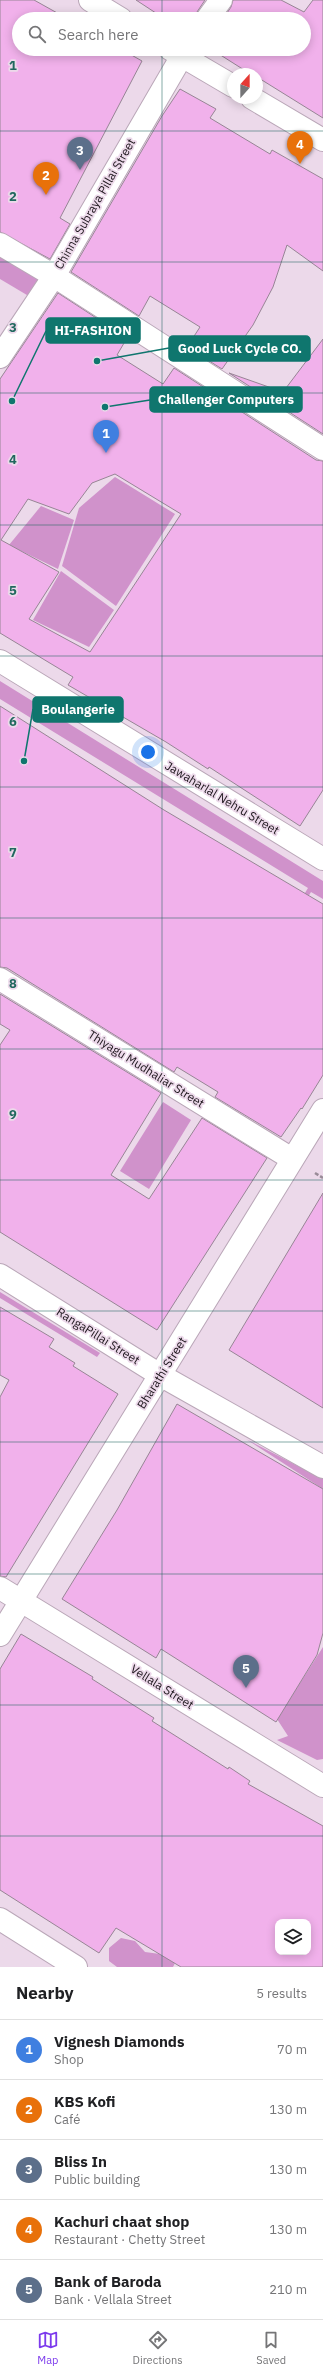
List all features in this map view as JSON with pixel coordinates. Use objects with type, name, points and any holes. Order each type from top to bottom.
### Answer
[{"type":"street","points":[[90,0],[110,12]]},
{"type":"street","points":[[212,12],[221,0]]},
{"type":"street","name":"Chinna Subraya Pillai Street","points":[[0,357],[54,276],[176,56]]},
{"type":"street","points":[[187,56],[227,82]]},
{"type":"street","points":[[262,104],[323,140]]},
{"type":"street","points":[[0,244],[54,276],[323,449]]},
{"type":"street","name":"Jawaharlal Nehru Street","points":[[0,661],[323,859]]},
{"type":"street","name":"Thiyagu Mudhaliar Street","points":[[0,979],[292,1159]]},
{"type":"street","name":"Bharathi Street","points":[[0,1635],[323,1110]]},
{"type":"street","name":"RangaPillai Street","points":[[0,1275],[160,1375],[323,1467]]},
{"type":"street","name":"Vellala Street","points":[[0,1588],[323,1786]]},
{"type":"street","points":[[0,1919],[76,1967]]},
{"type":"shaded area","points":[[0,250],[46,276],[32,298],[0,279]]},
{"type":"shaded area","points":[[115,477],[175,514],[116,606],[62,566],[79,508]]},
{"type":"shaded area","points":[[41,506],[74,520],[58,569],[9,545]]},
{"type":"shaded area","points":[[61,571],[114,610],[89,647],[33,620]]},
{"type":"shaded area","points":[[0,681],[323,881],[323,899],[311,892],[258,979],[253,977],[308,888],[0,699]]},
{"type":"shaded area","points":[[163,1102],[191,1120],[149,1189],[120,1171]]},
{"type":"shaded area","points":[[0,1292],[100,1353],[97,1357],[0,1298]]},
{"type":"shaded area","points":[[246,1439],[323,1479],[323,1489]]},
{"type":"shaded area","points":[[323,1647],[323,1759],[317,1760],[277,1740],[288,1736],[277,1719]]},
{"type":"shaded area","points":[[121,1938],[135,1941],[145,1952],[160,1954],[175,1946],[176,1961],[173,1967],[117,1967],[109,1961],[109,1948]]},
{"type":"building","points":[[0,0],[34,0],[55,12],[12,12],[12,56],[133,56],[142,61],[60,218],[70,224],[50,259],[0,232]]},
{"type":"building","points":[[136,0],[205,0],[197,12],[154,12]]},
{"type":"building","points":[[233,0],[281,0],[304,12],[228,12]]},
{"type":"building","points":[[313,0],[323,0],[323,118],[263,81],[263,68],[241,68],[222,56],[311,56],[311,12],[304,12]]},
{"type":"building","points":[[180,89],[216,109],[210,118],[270,154],[272,150],[323,179],[323,271],[287,245],[273,287],[253,325],[222,369],[187,347],[200,327],[150,296],[139,316],[71,272],[162,116]]},
{"type":"building","points":[[58,293],[127,338],[117,355],[163,384],[174,368],[316,460],[323,461],[323,790],[300,826],[209,767],[208,769],[166,742],[68,685],[73,677],[0,633],[0,379]],"holes":[[[115,474],[181,514],[90,652],[29,619],[59,572],[1,540],[28,499],[69,514],[92,483]]]},
{"type":"building","points":[[323,339],[323,434],[229,373],[283,392]]},
{"type":"building","points":[[0,706],[164,810],[323,904],[323,1075],[302,1109],[301,1108],[281,1137],[215,1097],[218,1092],[177,1067],[174,1072],[7,968],[0,967]]},
{"type":"building","points":[[0,994],[161,1093],[111,1175],[149,1199],[202,1118],[267,1158],[157,1330],[0,1232],[0,1045],[10,1030],[0,1024]]},
{"type":"building","points":[[323,1193],[323,1408],[229,1350]]},
{"type":"building","points":[[0,1307],[54,1339],[49,1347],[75,1363],[73,1366],[118,1394],[6,1577],[0,1576],[0,1397],[9,1380],[0,1375]]},
{"type":"building","points":[[177,1404],[323,1489],[323,1633],[317,1655],[276,1722],[161,1649],[156,1658],[62,1599],[117,1510]]},
{"type":"building","points":[[21,1634],[93,1677],[92,1679],[154,1718],[152,1721],[228,1769],[229,1767],[250,1781],[248,1784],[323,1826],[323,1967],[181,1967],[116,1928],[99,1953],[0,1890],[0,1669]]},
{"type":"place","name":"Kachuri chaat shop","points":[[300,164]]},
{"type":"place","name":"Bliss In","points":[[80,170]]},
{"type":"place","name":"KBS Kofi","points":[[46,195]]},
{"type":"place","name":"Good Luck Cycle CO.","points":[[97,361]]},
{"type":"place","name":"HI-FASHION","points":[[12,401]]},
{"type":"place","name":"Challenger Computers","points":[[105,407]]},
{"type":"place","name":"Vignesh Diamonds","points":[[106,453]]},
{"type":"place","name":"Boulangerie","points":[[24,761]]},
{"type":"place","name":"Bank of Baroda","points":[[246,1688]]}]
